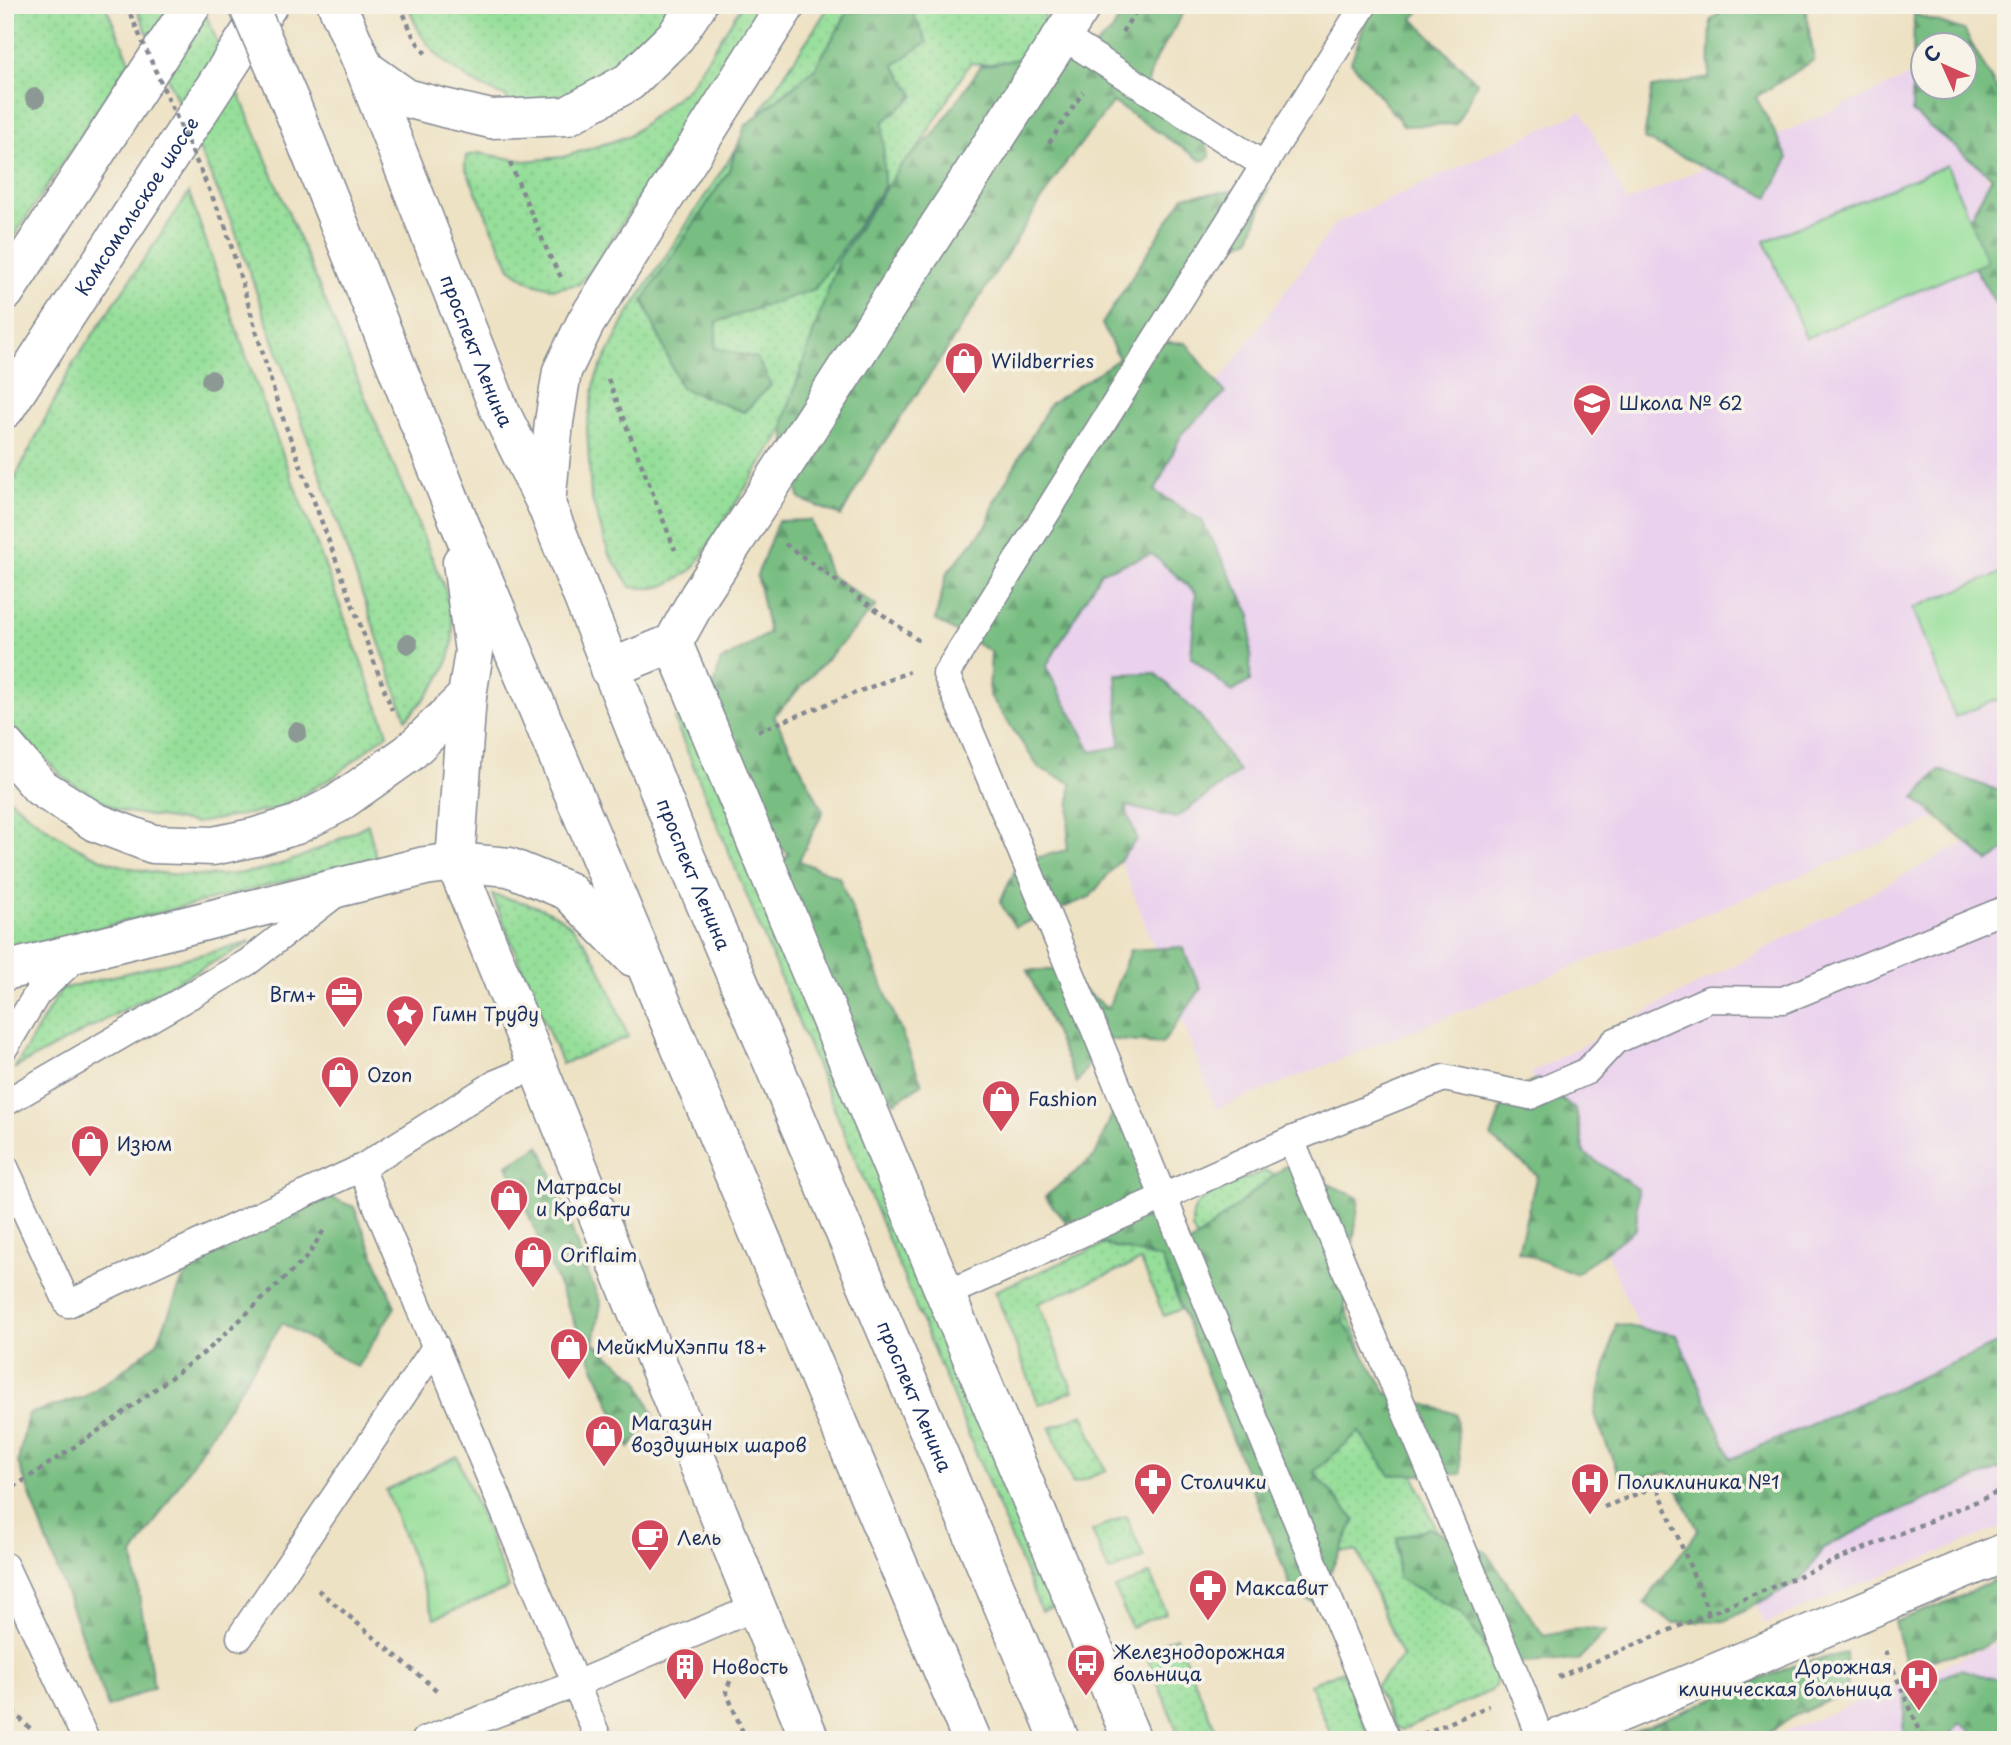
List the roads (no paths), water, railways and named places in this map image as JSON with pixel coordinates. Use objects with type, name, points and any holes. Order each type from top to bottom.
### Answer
[{"type":"main road","points":[[5,292],[192,5]]},
{"type":"main road","points":[[248,5],[291,104],[455,512],[972,1740]]},
{"type":"main road","name":"Комсомольское шоссе","points":[[5,409],[268,5]]},
{"type":"main road","points":[[365,69],[406,98],[491,119],[567,116],[629,82],[676,36],[697,5]]},
{"type":"main road","points":[[546,504],[562,371],[580,334],[786,5]]},
{"type":"main road","name":"проспект Ленина","points":[[340,13],[365,69],[498,407],[546,504],[684,853],[1060,1740]]},
{"type":"main road","points":[[609,669],[673,643],[699,596],[1072,21]]},
{"type":"main road","points":[[455,512],[474,652],[467,696],[456,862],[810,1740]]},
{"type":"main road","points":[[673,643],[1132,1740]]},
{"type":"main road","points":[[5,746],[40,787],[95,822],[153,844],[213,846],[296,825],[337,804],[409,754],[467,696]]},
{"type":"main road","points":[[5,971],[425,866],[456,862],[509,867],[568,891],[647,971]]},
{"type":"main road","points":[[1554,1740],[2006,1552]]},
{"type":"lane","points":[[1364,5],[946,674],[1165,1197],[1387,1740]]},
{"type":"lane","points":[[1072,21],[1264,165]]},
{"type":"lane","points":[[5,1103],[248,962],[345,886]]},
{"type":"lane","points":[[946,1294],[1291,1140],[1444,1078],[1530,1097],[1587,1071],[1615,1041],[1710,999],[1783,1000],[2006,909]]},
{"type":"lane","points":[[5,1047],[37,994],[83,952]]},
{"type":"lane","points":[[5,1167],[68,1304],[361,1168],[496,1083],[539,1065]]},
{"type":"lane","points":[[1291,1140],[1541,1740]]},
{"type":"lane","points":[[361,1168],[599,1740]]},
{"type":"lane","points":[[240,1637],[436,1346]]},
{"type":"lane","points":[[5,1566],[86,1740]]},
{"type":"lane","points":[[425,1740],[576,1684],[756,1607]]},
{"type":"place","name":"Wildberries","points":[[964,395]]},
{"type":"place","name":"Школа № 62","points":[[1592,437]]},
{"type":"place","name":"Вгм+","points":[[344,1029]]},
{"type":"place","name":"Гимн Труду","points":[[405,1048]]},
{"type":"place","name":"Ozon","points":[[340,1109]]},
{"type":"place","name":"Fashion","points":[[1001,1133]]},
{"type":"place","name":"Изюм","points":[[90,1178]]},
{"type":"place","name":"Матрасы и Кровати","points":[[509,1232]]},
{"type":"place","name":"Oriflaim","points":[[533,1289]]},
{"type":"place","name":"МейкМиХэппи 18+","points":[[569,1381]]},
{"type":"place","name":"Магазин воздушных шаров","points":[[604,1468]]},
{"type":"place","name":"Столички","points":[[1153,1516]]},
{"type":"place","name":"Поликлиника №1","points":[[1590,1516]]},
{"type":"place","name":"Лель","points":[[650,1572]]},
{"type":"place","name":"Максавит","points":[[1208,1622]]},
{"type":"place","name":"Железнодорожная больница","points":[[1086,1697]]},
{"type":"place","name":"Новость","points":[[685,1701]]},
{"type":"place","name":"Дорожная клиническая больница","points":[[1919,1712]]}]
